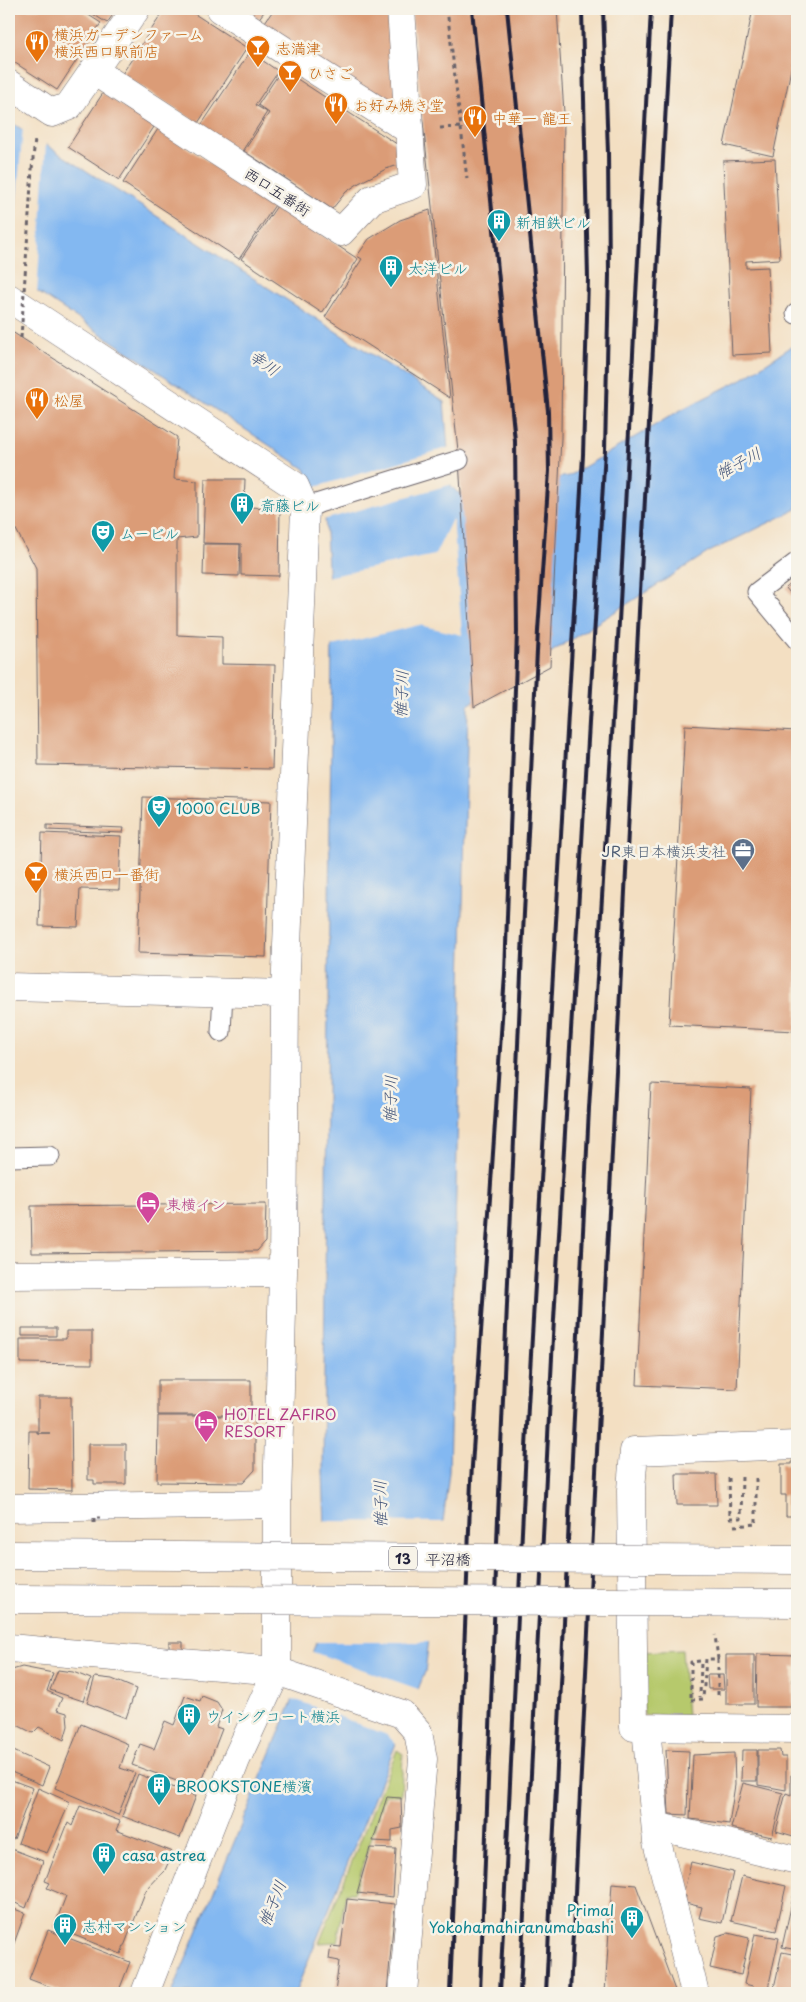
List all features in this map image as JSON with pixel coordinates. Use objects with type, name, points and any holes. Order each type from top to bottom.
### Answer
[{"type":"street","points":[[9,84],[52,113],[69,106],[136,9]]},
{"type":"street","points":[[220,9],[409,130]]},
{"type":"street","name":"西口五番街","points":[[94,71],[341,232],[372,200],[413,185],[401,9]]},
{"type":"street","points":[[9,298],[296,486],[305,509],[285,994],[283,1273],[277,1504],[277,1671],[236,1760],[145,1993]]},
{"type":"street","points":[[9,987],[285,994]]},
{"type":"street","points":[[9,1275],[283,1273]]},
{"type":"street","points":[[797,1445],[634,1451],[631,1490],[634,1727],[797,1729]]},
{"type":"street","points":[[9,1508],[277,1504]]},
{"type":"street","name":"平沼橋","points":[[9,1555],[797,1560]]},
{"type":"street","points":[[9,1599],[797,1603]]},
{"type":"street","points":[[9,1648],[277,1671],[402,1714],[418,1732],[423,1759],[403,1993]]},
{"type":"street","points":[[646,1728],[657,1842],[695,1993]]},
{"type":"street","points":[[656,1826],[797,1860]]},
{"type":"lane","points":[[305,509],[318,503],[459,460]]},
{"type":"lane","points":[[797,562],[757,592],[797,640]]},
{"type":"lane","points":[[222,1032],[223,992]]},
{"type":"lane","points":[[9,1156],[50,1156]]},
{"type":"path","points":[[447,9],[467,179]]},
{"type":"path","points":[[21,338],[32,169]]},
{"type":"path","points":[[729,1472],[730,1518],[742,1518],[742,1474]]},
{"type":"path","points":[[726,1527],[756,1524],[756,1476]]},
{"type":"path","points":[[716,1635],[718,1682]]},
{"type":"path","points":[[698,1728],[701,1661],[690,1662],[691,1700],[703,1699],[706,1659],[718,1658]]},
{"type":"green space","points":[[682,1650],[687,1716],[644,1715],[641,1652]]},
{"type":"green space","points":[[397,1750],[403,1754],[401,1795],[385,1795],[354,1893],[346,1893],[337,1942],[319,1943]]},
{"type":"water","points":[[9,121],[444,401],[451,486],[458,493],[569,476],[679,411],[742,379],[797,343],[797,509],[709,552],[468,705],[449,1472],[425,1672],[295,1993],[172,1993],[328,1614],[323,1470],[332,635],[325,516],[305,469],[9,273]]},
{"type":"pier","points":[[23,127],[46,142],[37,295],[10,277]]},
{"type":"pier","points":[[450,447],[453,484],[323,520],[312,488]]},
{"type":"pier","points":[[453,517],[462,635],[419,625],[329,647],[326,577],[435,555]]},
{"type":"pier","points":[[322,1521],[446,1522],[431,1642],[314,1642],[325,1614]]},
{"type":"pier","points":[[310,1651],[421,1690],[398,1746],[387,1735],[299,1701],[290,1700]]},
{"type":"building","points":[[9,9],[79,9],[101,23],[57,90],[9,59]]},
{"type":"building","points":[[85,9],[117,9],[107,23]]},
{"type":"building","points":[[165,9],[187,9],[247,48],[198,123],[122,74]]},
{"type":"building","points":[[241,9],[266,9],[258,20]]},
{"type":"building","points":[[274,9],[387,9],[398,106],[389,111],[261,28]]},
{"type":"building","name":"新相鉄ビル","points":[[411,9],[557,9],[564,113],[561,437],[550,666],[474,707],[459,460]]},
{"type":"building","points":[[753,9],[797,9],[797,40],[773,156],[724,145]]},
{"type":"building","points":[[250,52],[278,71],[255,105],[267,112],[241,153],[200,127]]},
{"type":"building","points":[[282,69],[406,150],[408,162],[386,169],[359,183],[346,192],[332,209],[244,151],[269,113],[258,105]]},
{"type":"building","points":[[103,93],[154,127],[119,180],[68,147]]},
{"type":"building","points":[[158,129],[275,205],[239,259],[123,183]]},
{"type":"building","points":[[775,159],[780,259],[746,261],[746,268],[768,267],[772,353],[732,355],[723,161]]},
{"type":"building","points":[[277,206],[358,259],[322,313],[241,259]]},
{"type":"building","name":"太洋ビル","points":[[430,210],[450,398],[325,317],[362,259],[357,256],[369,239],[400,220]]},
{"type":"building","name":"ムービル","points":[[9,330],[177,437],[174,479],[197,481],[197,537],[177,539],[177,635],[222,637],[222,664],[275,665],[272,769],[38,765],[36,568],[9,516]]},
{"type":"building","name":"斎藤ビル","points":[[205,479],[245,479],[244,507],[280,508],[279,576],[241,575],[241,544],[203,543]]},
{"type":"building","points":[[204,544],[240,544],[239,576],[203,575]]},
{"type":"building","points":[[797,579],[797,602],[786,588]]},
{"type":"building","points":[[685,725],[797,731],[796,1031],[669,1025]]},
{"type":"building","name":"1000 CLUB","points":[[143,797],[271,801],[266,957],[138,953]]},
{"type":"building","points":[[47,825],[124,828],[123,833],[47,830]]},
{"type":"building","points":[[42,833],[121,836],[119,890],[80,889],[78,927],[39,926]]},
{"type":"building","points":[[651,1084],[751,1089],[737,1389],[637,1385]]},
{"type":"building","name":"東横イン","points":[[266,1204],[265,1242],[257,1251],[32,1253],[31,1206]]},
{"type":"building","points":[[22,1328],[56,1328],[56,1336],[22,1336]]},
{"type":"building","points":[[66,1331],[92,1331],[92,1364],[20,1363],[20,1339],[66,1339]]},
{"type":"building","points":[[158,1380],[251,1380],[251,1415],[158,1415]]},
{"type":"building","points":[[38,1397],[71,1397],[72,1490],[28,1489],[29,1431],[37,1431],[38,1433]]},
{"type":"building","name":"HOTEL ZAFIRO RESORT","points":[[158,1416],[255,1416],[255,1470],[243,1483],[157,1482]]},
{"type":"building","points":[[88,1444],[126,1444],[126,1484],[94,1484],[94,1480],[88,1480]]},
{"type":"building","points":[[792,1461],[797,1461],[797,1521],[792,1521],[792,1516],[786,1516],[786,1495],[781,1495],[781,1464],[792,1464]]},
{"type":"building","points":[[676,1474],[716,1474],[717,1505],[677,1505]]},
{"type":"building","points":[[169,1642],[183,1642],[183,1657],[169,1657]]},
{"type":"building","points":[[757,1654],[797,1655],[797,1666],[793,1666],[793,1707],[756,1707]]},
{"type":"building","points":[[726,1655],[754,1655],[754,1704],[726,1704]]},
{"type":"building","points":[[22,1667],[53,1673],[47,1691],[62,1698],[57,1710],[67,1713],[68,1726],[64,1740],[39,1727],[33,1733],[9,1721],[9,1674],[12,1670]]},
{"type":"building","points":[[58,1670],[73,1672],[91,1679],[83,1701],[50,1690]]},
{"type":"building","points":[[707,1675],[723,1675],[724,1689],[708,1689]]},
{"type":"building","points":[[95,1677],[112,1679],[136,1689],[126,1718],[87,1703]]},
{"type":"building","name":"ウイングコート横浜","points":[[185,1696],[200,1701],[202,1696],[217,1702],[222,1710],[216,1727],[222,1729],[199,1789],[132,1765],[140,1744],[154,1749],[165,1721],[174,1725]]},
{"type":"building","points":[[81,1724],[128,1744],[120,1768],[135,1773],[118,1815],[55,1788]]},
{"type":"building","points":[[9,1749],[49,1767],[42,1785],[9,1771]]},
{"type":"building","points":[[666,1750],[689,1751],[687,1815],[669,1814]]},
{"type":"building","points":[[742,1750],[757,1750],[757,1781],[741,1781]]},
{"type":"building","points":[[758,1750],[780,1750],[781,1757],[786,1757],[786,1790],[758,1785]]},
{"type":"building","points":[[734,1753],[735,1785],[729,1824],[690,1819],[693,1755]]},
{"type":"building","name":"BROOKSTONE横濱","points":[[138,1774],[196,1796],[180,1838],[122,1816]]},
{"type":"building","points":[[791,1775],[797,1775],[797,1837],[776,1831],[786,1793],[791,1795]]},
{"type":"building","points":[[9,1779],[33,1788],[14,1839],[9,1837]]},
{"type":"building","points":[[743,1783],[783,1793],[772,1837],[731,1828]]},
{"type":"building","points":[[38,1788],[70,1802],[47,1853],[18,1843]]},
{"type":"building","points":[[387,1797],[401,1798],[402,1828],[392,1830],[392,1842],[373,1841]]},
{"type":"building","name":"casa astrea","points":[[80,1806],[120,1821],[116,1830],[173,1852],[165,1870],[146,1890],[121,1954],[54,1927],[66,1896],[47,1888],[50,1883],[45,1881],[68,1823],[72,1826]]},
{"type":"building","points":[[9,1848],[43,1861],[26,1908],[9,1900]]},
{"type":"building","points":[[370,1848],[396,1849],[393,1897],[357,1893]]},
{"type":"building","points":[[691,1862],[733,1872],[722,1923],[699,1918],[702,1907],[685,1903],[686,1896],[683,1895]]},
{"type":"building","points":[[742,1876],[786,1886],[776,1931],[731,1921]]},
{"type":"building","name":"Primal Yokohamahiranumabashi","points":[[612,1883],[636,1885],[676,1993],[605,1993]]},
{"type":"building","points":[[795,1889],[797,1889],[797,1950],[782,1947]]},
{"type":"building","points":[[347,1899],[395,1904],[387,1993],[335,1993],[339,1961],[329,1959],[331,1946],[341,1947]]},
{"type":"building","points":[[9,1907],[25,1913],[9,1957]]},
{"type":"building","name":"志村マンション","points":[[48,1930],[130,1962],[118,1993],[66,1993],[29,1979]]},
{"type":"building","points":[[728,1933],[749,1938],[741,1975],[710,1968],[717,1936]]},
{"type":"building","points":[[755,1934],[779,1938],[767,1993],[752,1993],[753,1986],[744,1984]]},
{"type":"building","points":[[782,1952],[797,1955],[797,1993],[773,1992]]},
{"type":"railway","points":[[450,1993],[471,1481],[505,974],[517,632],[515,441],[472,9]]},
{"type":"railway","points":[[480,1993],[521,974],[538,631],[549,471],[548,411],[507,9]]},
{"type":"railway","points":[[500,1993],[528,1406],[583,455],[588,279],[582,9]]},
{"type":"railway","points":[[520,1993],[553,1337],[605,450],[609,275],[608,153],[603,9]]},
{"type":"railway","points":[[546,1993],[589,1108],[619,622],[651,9]]},
{"type":"railway","points":[[570,1993],[671,9]]},
{"type":"place","name":"横浜ガーデンファーム 横浜西口駅前店","points":[[37,63]]},
{"type":"place","name":"志満津","points":[[258,68]]},
{"type":"place","name":"ひさご","points":[[290,93]]},
{"type":"place","name":"お好み焼き堂","points":[[336,125]]},
{"type":"place","name":"中華一 龍王","points":[[475,138]]},
{"type":"place","name":"新相鉄ビル","points":[[499,242]]},
{"type":"place","name":"太洋ビル","points":[[391,288]]},
{"type":"place","name":"松屋","points":[[37,420]]},
{"type":"place","name":"斎藤ビル","points":[[242,525]]},
{"type":"place","name":"ムービル","points":[[103,553]]},
{"type":"place","name":"1000 CLUB","points":[[159,828]]},
{"type":"place","name":"JR東日本横浜支社","points":[[743,871]]},
{"type":"place","name":"横浜西口一番街","points":[[36,894]]},
{"type":"place","name":"東横イン","points":[[148,1224]]},
{"type":"place","name":"HOTEL ZAFIRO RESORT","points":[[206,1443]]},
{"type":"place","name":"ウイングコート横浜","points":[[189,1736]]},
{"type":"place","name":"BROOKSTONE横濱","points":[[159,1806]]},
{"type":"place","name":"casa astrea","points":[[104,1875]]},
{"type":"place","name":"Primal Yokohamahiranumabashi","points":[[632,1939]]},
{"type":"place","name":"志村マンション","points":[[65,1946]]},
{"type":"water label","name":"幸川","points":[[265,362]]},
{"type":"water label","name":"帷子川","points":[[738,462]]},
{"type":"water label","name":"帷子川","points":[[400,694]]},
{"type":"water label","name":"帷子川","points":[[389,1099]]},
{"type":"water label","name":"帷子川","points":[[379,1504]]},
{"type":"water label","name":"帷子川","points":[[271,1903]]}]
